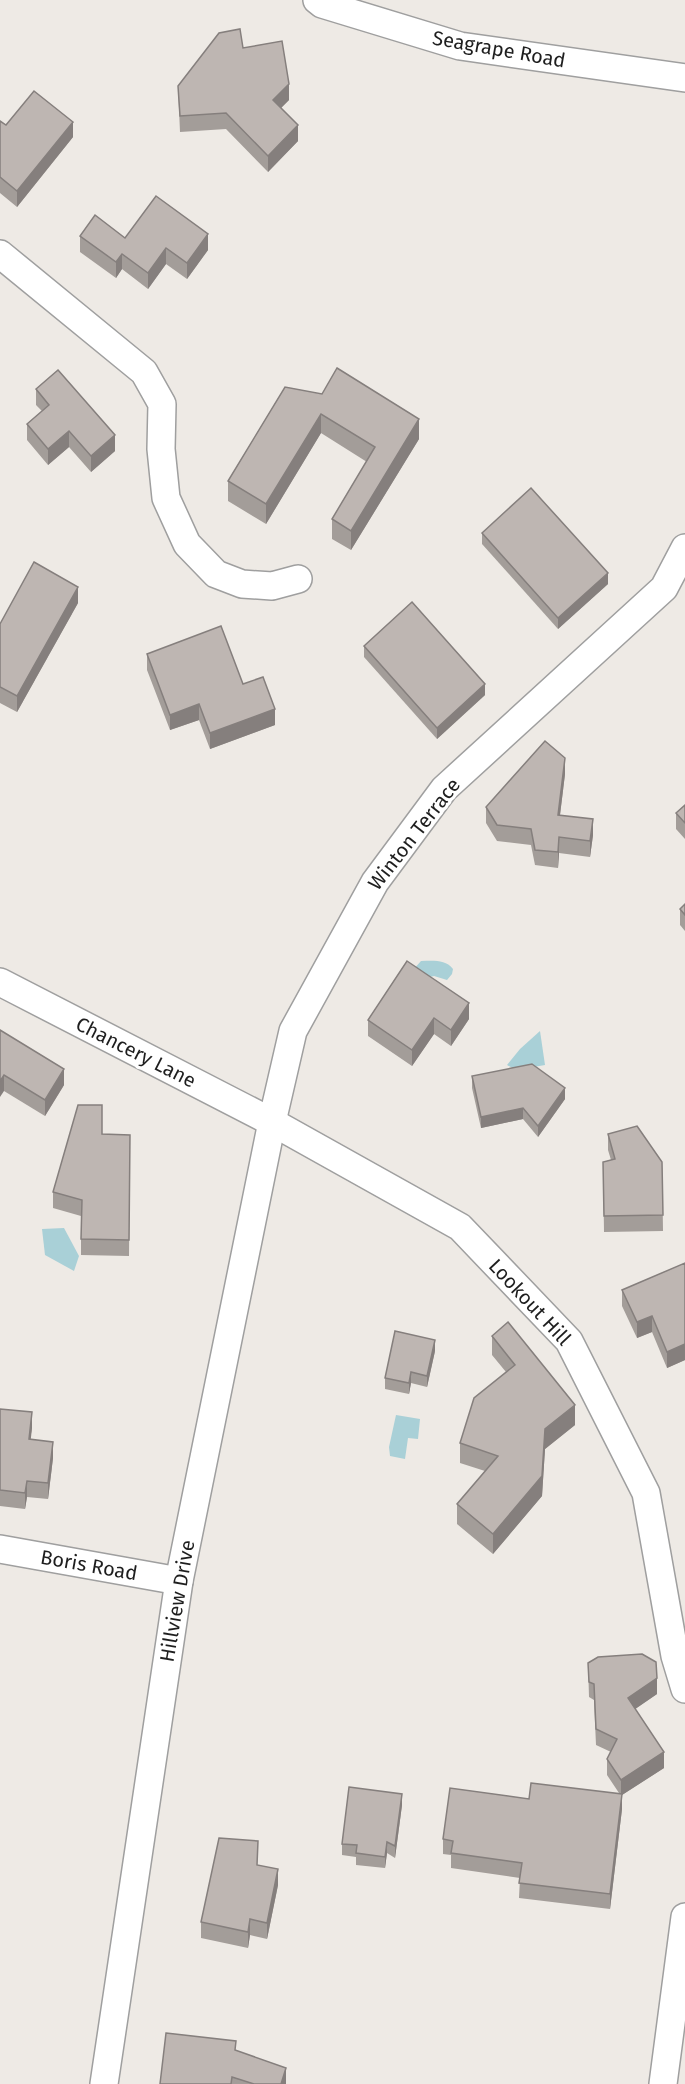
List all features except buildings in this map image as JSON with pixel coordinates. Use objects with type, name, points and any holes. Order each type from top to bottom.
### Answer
[{"type":"street","name":"Seagrape Road","points":[[317,0],[322,4],[460,46],[685,78]]},
{"type":"street","points":[[0,254],[144,372],[162,404],[161,449],[166,498],[187,544],[216,574],[242,584],[272,586],[298,579]]},
{"type":"street","name":"Winton Terrace","points":[[272,1122],[293,1031],[375,882],[444,789],[664,588],[685,548]]},
{"type":"street","name":"Chancery Lane","points":[[0,982],[272,1122]]},
{"type":"street","name":"Hillview Drive","points":[[104,2084],[178,1581],[272,1122]]},
{"type":"street","name":"Lookout Hill","points":[[272,1122],[460,1227],[569,1341],[646,1493],[675,1656],[685,1689]]},
{"type":"street","name":"Boris Road","points":[[0,1549],[178,1581]]},
{"type":"street","points":[[663,2084],[685,1917]]},
{"type":"water","points":[[421,961],[439,961],[453,969],[452,974],[447,980],[430,977],[413,970]]},
{"type":"water","points":[[540,1031],[545,1065],[516,1070],[507,1065],[520,1049]]},
{"type":"water","points":[[64,1228],[79,1256],[74,1271],[45,1255],[42,1229]]},
{"type":"water","points":[[396,1415],[420,1419],[418,1439],[408,1438],[405,1459],[390,1456],[389,1447]]}]
